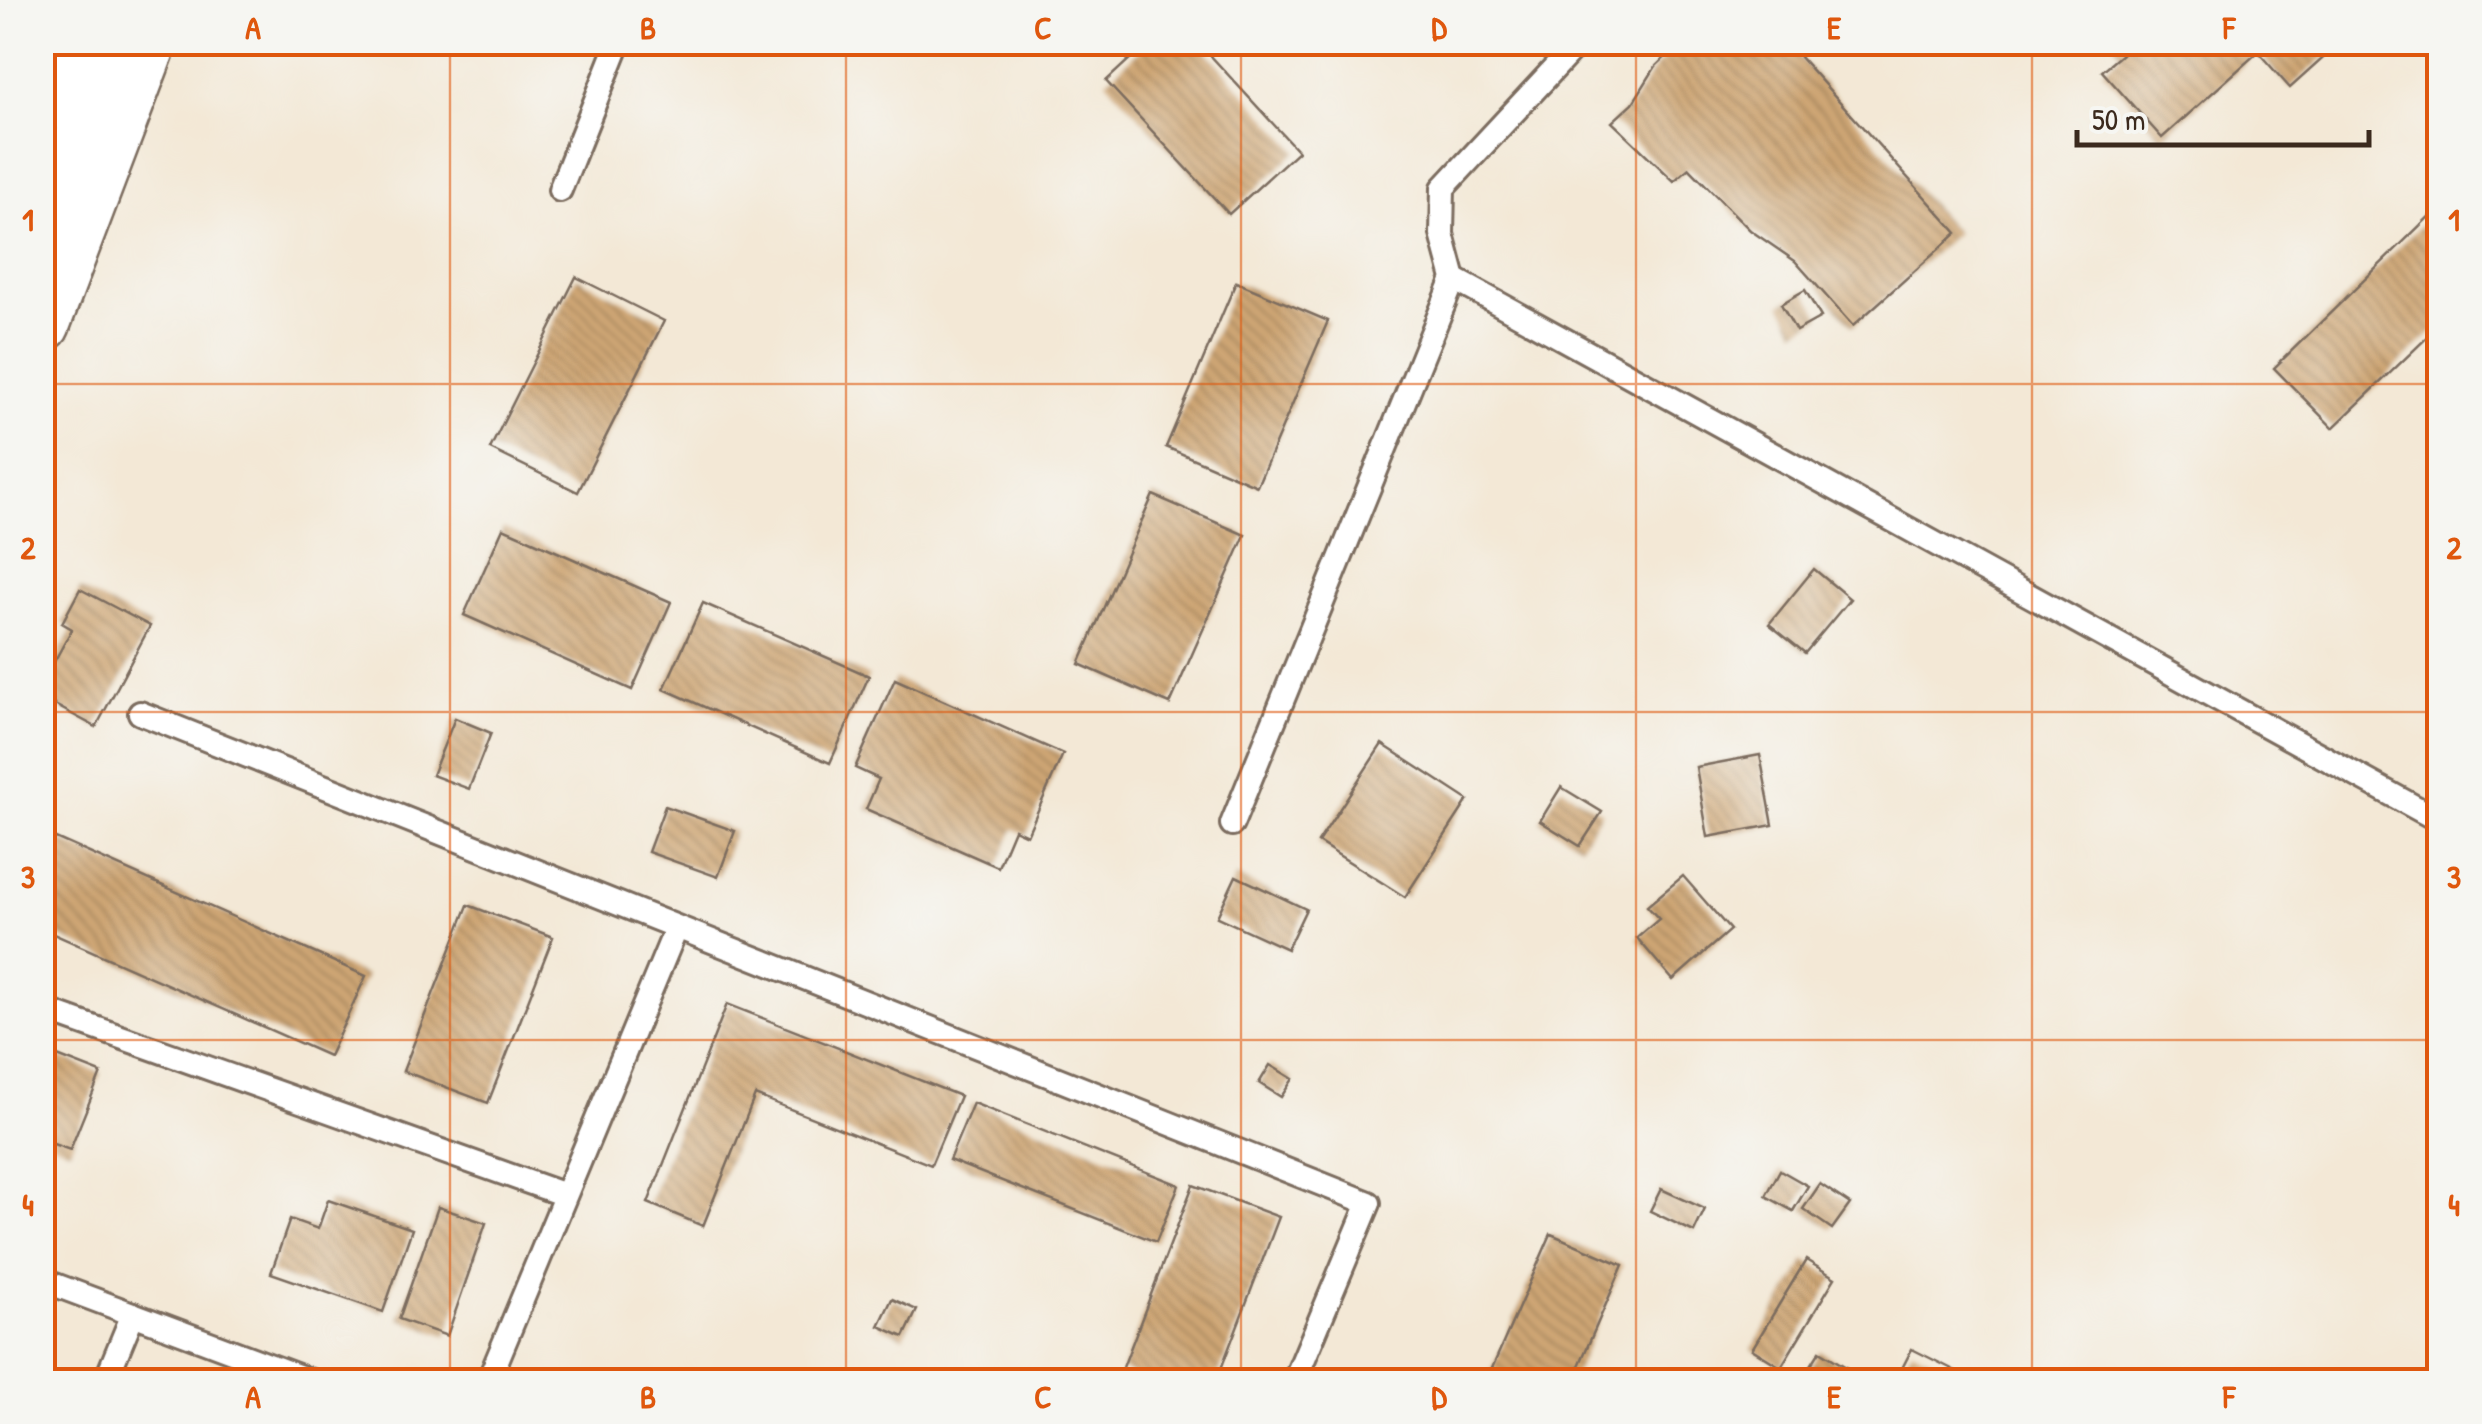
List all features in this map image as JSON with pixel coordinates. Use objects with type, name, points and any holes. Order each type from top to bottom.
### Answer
[{"type":"main road","points":[[42,106],[61,42]]},
{"type":"main road","points":[[42,170],[94,42]]},
{"type":"main road","points":[[76,231],[80,148],[114,42]]},
{"type":"main road","points":[[42,324],[149,42]]},
{"type":"lane","points":[[560,190],[619,42]]},
{"type":"lane","points":[[1232,824],[1454,279],[1442,234],[1443,188],[1569,46]]},
{"type":"lane","points":[[1454,279],[2440,821]]},
{"type":"lane","points":[[140,713],[1368,1203],[1294,1382]]},
{"type":"lane","points":[[488,1382],[676,929]]},
{"type":"lane","points":[[42,1008],[565,1195]]},
{"type":"lane","points":[[42,1280],[314,1382]]},
{"type":"lane","points":[[105,1382],[133,1314]]},
{"type":"building","points":[[1148,42],[1198,42],[1298,151],[1229,214],[1106,81]]},
{"type":"building","points":[[1681,42],[1809,42],[1800,57],[1957,233],[1853,326],[1795,261],[1750,230],[1689,168],[1674,181],[1612,122],[1633,103],[1656,66]]},
{"type":"building","points":[[2112,42],[2341,42],[2290,88],[2258,52],[2162,138],[2102,71],[2122,54]]},
{"type":"building","points":[[2440,206],[2440,325],[2333,428],[2274,368]]},
{"type":"building","points":[[576,277],[664,321],[578,492],[490,449]]},
{"type":"building","points":[[1236,282],[1328,321],[1257,486],[1166,447]]},
{"type":"building","points":[[1805,290],[1821,317],[1796,331],[1781,304]]},
{"type":"building","points":[[1153,495],[1245,535],[1170,704],[1079,664]]},
{"type":"building","points":[[503,528],[671,602],[632,690],[464,615]]},
{"type":"building","points":[[1814,569],[1850,599],[1805,653],[1769,624]]},
{"type":"building","points":[[80,589],[150,626],[96,727],[42,698],[42,684],[72,629],[62,623]]},
{"type":"building","points":[[703,603],[869,676],[830,763],[664,689]]},
{"type":"building","points":[[895,679],[1063,754],[1027,835],[1014,829],[998,867],[866,809],[879,779],[855,768]]},
{"type":"building","points":[[455,718],[491,733],[469,789],[432,775]]},
{"type":"building","points":[[1382,744],[1468,800],[1405,897],[1318,842]]},
{"type":"building","points":[[1760,755],[1773,825],[1708,837],[1696,767]]},
{"type":"building","points":[[1561,787],[1602,812],[1580,846],[1540,821]]},
{"type":"building","points":[[665,806],[735,831],[718,877],[648,852]]},
{"type":"building","points":[[42,832],[366,976],[329,1056],[42,929]]},
{"type":"building","points":[[1236,876],[1306,909],[1287,949],[1217,917]]},
{"type":"building","points":[[1683,876],[1730,930],[1673,980],[1637,938],[1659,919],[1647,906]]},
{"type":"building","points":[[468,905],[553,937],[488,1103],[403,1071]]},
{"type":"building","points":[[727,1004],[960,1096],[931,1165],[755,1095],[703,1226],[648,1203]]},
{"type":"building","points":[[42,1050],[101,1073],[70,1150],[42,1140]]},
{"type":"building","points":[[1270,1065],[1293,1079],[1281,1097],[1259,1083]]},
{"type":"building","points":[[973,1103],[1179,1185],[1156,1242],[949,1160]]},
{"type":"building","points":[[1780,1170],[1808,1186],[1793,1211],[1766,1196]]},
{"type":"building","points":[[1820,1184],[1850,1204],[1832,1229],[1803,1209]]},
{"type":"building","points":[[1193,1185],[1279,1217],[1216,1382],[1153,1382],[1122,1370]]},
{"type":"building","points":[[1661,1189],[1705,1209],[1694,1232],[1650,1211]]},
{"type":"building","points":[[328,1200],[412,1229],[383,1312],[271,1273],[290,1219],[318,1229]]},
{"type":"building","points":[[438,1207],[486,1223],[447,1336],[399,1319]]},
{"type":"building","points":[[1551,1234],[1623,1265],[1572,1382],[1486,1382]]},
{"type":"building","points":[[1806,1260],[1835,1278],[1781,1367],[1752,1349]]},
{"type":"building","points":[[892,1299],[917,1310],[904,1337],[879,1326]]},
{"type":"building","points":[[1912,1349],[1978,1382],[1895,1382]]},
{"type":"building","points":[[1820,1351],[1846,1367],[1837,1382],[1815,1382],[1805,1375]]}]
